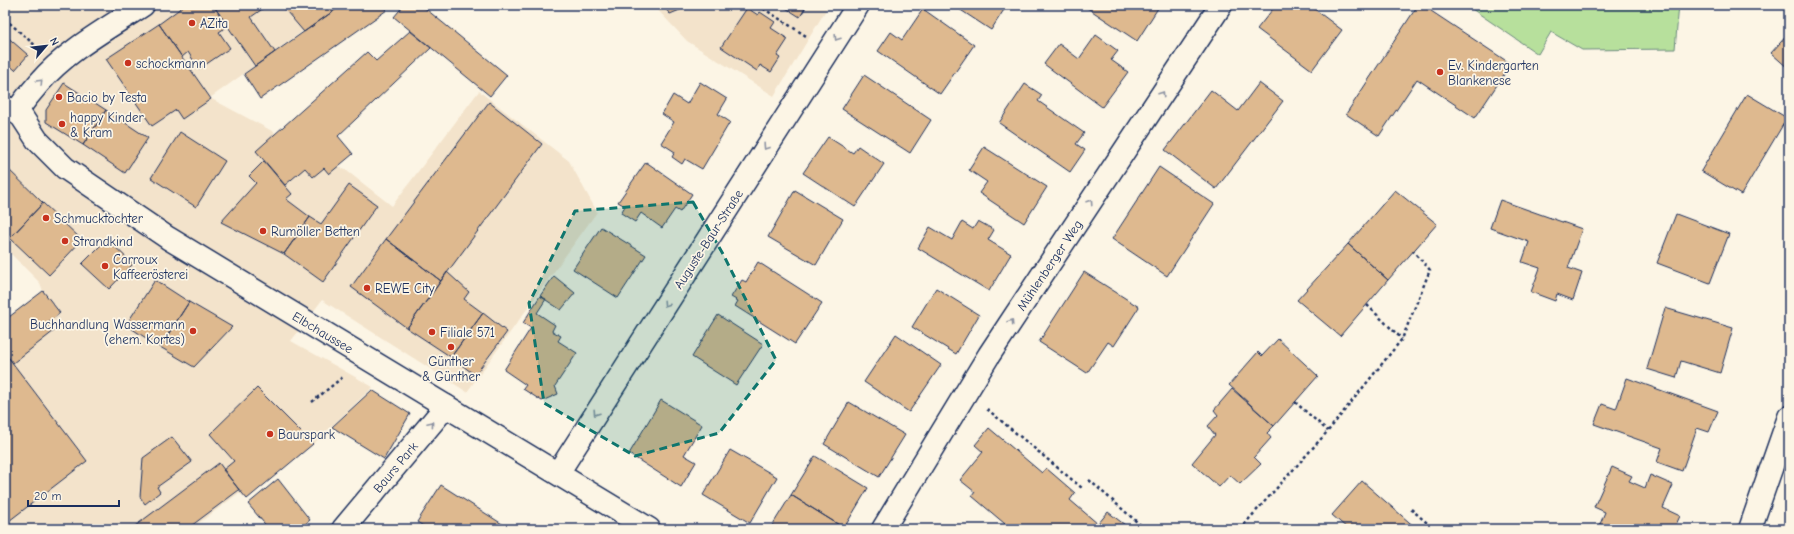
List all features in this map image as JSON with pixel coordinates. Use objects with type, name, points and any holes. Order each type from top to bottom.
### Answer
[{"type":"street","points":[[10,110],[57,65],[78,48],[143,5]]},
{"type":"street","name":"Auguste-Baur-Straße","points":[[558,473],[858,5]]},
{"type":"street","name":"Mühlenberger Weg","points":[[883,529],[989,355],[1221,5]]},
{"type":"street","name":"Elbchaussee","points":[[10,110],[22,117],[37,140],[65,168],[168,238],[649,529]]},
{"type":"street","name":"Baurs Park","points":[[343,529],[446,406]]},
{"type":"street","points":[[1750,529],[1789,417]]},
{"type":"path","points":[[758,5],[829,50]]},
{"type":"path","points":[[5,19],[57,65]]},
{"type":"path","points":[[1240,529],[1328,431],[1402,339],[1430,270],[1413,252]]},
{"type":"path","points":[[1367,305],[1402,339]]},
{"type":"path","points":[[312,402],[345,376]]},
{"type":"path","points":[[967,392],[1082,488]]},
{"type":"path","points":[[1295,402],[1328,431]]},
{"type":"path","points":[[1089,480],[1145,529]]},
{"type":"path","points":[[1411,509],[1434,529]]},
{"type":"highlighted area","points":[[693,202],[723,254],[776,360],[719,433],[635,456],[544,403],[529,303],[575,211]]},
{"type":"shaded area","points":[[5,5],[339,5],[210,98],[347,171],[392,206],[479,91],[569,161],[597,212],[467,392],[322,300],[291,341],[373,387],[313,444],[247,499],[239,493],[191,529],[52,529],[47,523],[40,529],[5,529],[5,320],[43,291],[40,283],[5,248]]},
{"type":"shaded area","points":[[653,5],[829,5],[774,96],[687,41]]},
{"type":"green space","points":[[1475,5],[1679,5],[1675,49],[1582,50],[1551,32],[1538,54],[1472,9]]},
{"type":"building","points":[[185,5],[213,5],[228,26],[219,32],[230,48],[199,69],[188,52],[182,57],[159,24]]},
{"type":"building","points":[[213,5],[268,5],[251,17],[275,52],[255,66]]},
{"type":"building","points":[[281,5],[342,5],[304,32]]},
{"type":"building","points":[[342,5],[381,5],[387,10],[260,99],[244,74]]},
{"type":"building","points":[[404,5],[421,5],[507,75],[490,96],[394,17]]},
{"type":"building","points":[[662,5],[686,5],[687,7],[670,14]]},
{"type":"building","points":[[781,5],[807,5],[800,17]]},
{"type":"building","points":[[953,5],[1007,5],[991,30]]},
{"type":"building","points":[[1083,5],[1160,5],[1137,41]]},
{"type":"building","points":[[1276,5],[1309,5],[1342,30],[1312,70],[1257,29]]},
{"type":"building","name":"Ev. Kindergarten Blankenese","points":[[1418,5],[1422,5],[1511,64],[1475,118],[1417,79],[1379,136],[1346,114]]},
{"type":"building","points":[[747,8],[758,15],[760,12],[775,22],[771,28],[788,39],[777,56],[780,58],[771,72],[760,65],[757,71],[721,47]]},
{"type":"building","points":[[923,9],[974,45],[940,94],[878,51],[891,32],[902,40]]},
{"type":"building","points":[[159,24],[211,99],[182,119],[176,110],[152,126],[106,59]]},
{"type":"building","points":[[410,31],[431,48],[338,136],[353,154],[329,174],[324,168],[313,177],[305,168],[285,185],[256,151],[367,52],[376,61]]},
{"type":"building","points":[[1789,33],[1789,69],[1771,53]]},
{"type":"building","points":[[5,35],[28,55],[15,70],[6,62],[5,63]]},
{"type":"building","points":[[1096,35],[1118,51],[1111,60],[1128,72],[1102,107],[1044,64],[1059,44],[1079,59]]},
{"type":"building","points":[[864,75],[931,120],[910,153],[842,109]]},
{"type":"building","points":[[700,82],[727,99],[718,114],[730,122],[702,169],[685,159],[682,164],[672,157],[675,152],[661,143],[674,122],[662,114],[673,95],[687,104]]},
{"type":"building","points":[[64,83],[106,110],[83,145],[46,122],[46,110]]},
{"type":"building","points":[[1259,83],[1283,101],[1216,189],[1165,150],[1211,90],[1238,111]]},
{"type":"building","points":[[1025,84],[1042,95],[1038,101],[1084,133],[1076,144],[1085,150],[1070,172],[999,123]]},
{"type":"building","points":[[1747,94],[1787,118],[1741,195],[1701,171]]},
{"type":"building","points":[[489,102],[542,144],[441,281],[386,239]]},
{"type":"building","points":[[106,110],[148,138],[125,173],[83,145]]},
{"type":"building","points":[[180,132],[225,161],[196,207],[151,178]]},
{"type":"building","points":[[828,137],[853,153],[858,146],[884,164],[855,207],[803,173]]},
{"type":"building","points":[[984,147],[1047,187],[1024,223],[979,193],[987,182],[969,170]]},
{"type":"building","points":[[264,161],[292,194],[286,199],[310,217],[284,254],[221,222],[256,183],[249,176]]},
{"type":"building","points":[[646,162],[692,194],[680,212],[675,209],[662,228],[641,213],[635,222],[621,213],[625,206],[618,202]]},
{"type":"building","points":[[5,166],[43,203],[10,238],[5,233]]},
{"type":"building","points":[[1159,167],[1214,204],[1167,276],[1112,239]]},
{"type":"building","points":[[349,185],[377,205],[323,282],[284,254],[310,217],[321,224]]},
{"type":"building","points":[[795,190],[843,219],[816,265],[768,237]]},
{"type":"building","points":[[1395,190],[1437,224],[1388,280],[1348,244]]},
{"type":"building","points":[[1500,200],[1582,229],[1568,268],[1582,273],[1573,300],[1557,294],[1555,301],[1531,292],[1540,268],[1522,262],[1529,242],[1490,228]]},
{"type":"building","points":[[43,203],[82,240],[49,275],[10,238]]},
{"type":"building","points":[[1676,214],[1729,234],[1710,283],[1657,263]]},
{"type":"building","points":[[978,221],[994,230],[988,240],[1011,254],[989,291],[918,248],[930,227],[952,240],[962,222],[973,229]]},
{"type":"building","points":[[601,227],[646,255],[618,298],[573,269]]},
{"type":"building","points":[[107,239],[133,264],[109,289],[82,264]]},
{"type":"building","points":[[386,239],[441,281],[407,328],[351,287]]},
{"type":"building","points":[[1348,244],[1388,280],[1340,336],[1297,300]]},
{"type":"building","points":[[758,262],[822,303],[795,344],[735,306],[738,301],[731,297],[742,280],[746,282]]},
{"type":"building","points":[[447,272],[469,292],[464,299],[483,313],[451,357],[407,328]]},
{"type":"building","points":[[1084,272],[1139,307],[1114,346],[1108,342],[1087,373],[1039,342]]},
{"type":"building","points":[[554,276],[575,293],[561,310],[540,296]]},
{"type":"building","points":[[155,280],[189,302],[160,347],[126,325]]},
{"type":"building","points":[[936,288],[979,315],[956,354],[912,327]]},
{"type":"building","points":[[43,291],[60,313],[48,323],[54,331],[13,363],[5,353],[5,320]]},
{"type":"building","points":[[540,296],[546,299],[537,313],[555,325],[552,331],[561,336],[558,341],[577,353],[555,386],[558,394],[542,401],[523,389],[526,385],[504,370],[531,328],[523,323]]},
{"type":"building","points":[[189,302],[232,327],[194,367],[160,347]]},
{"type":"building","points":[[1665,308],[1733,328],[1720,373],[1681,361],[1676,378],[1647,369]]},
{"type":"building","points":[[483,313],[507,332],[475,375],[451,357]]},
{"type":"building","points":[[718,315],[763,344],[736,385],[692,357]]},
{"type":"building","points":[[896,334],[941,365],[909,412],[864,382]]},
{"type":"building","points":[[1278,339],[1318,376],[1274,426],[1229,385],[1258,352],[1262,356]]},
{"type":"building","points":[[5,353],[87,461],[5,524]]},
{"type":"building","points":[[1627,378],[1718,411],[1709,432],[1697,428],[1682,471],[1657,462],[1662,448],[1594,424],[1602,404],[1616,409]]},
{"type":"building","points":[[257,388],[313,444],[247,499],[223,470],[234,461],[210,434]]},
{"type":"building","points":[[1232,389],[1274,426],[1267,433],[1271,438],[1254,457],[1261,464],[1240,484],[1230,475],[1219,487],[1192,463],[1215,435],[1208,426],[1218,415],[1214,410]]},
{"type":"building","points":[[372,390],[410,414],[384,459],[332,427]]},
{"type":"building","points":[[661,400],[702,425],[684,455],[696,462],[681,487],[629,454]]},
{"type":"building","points":[[849,402],[905,435],[879,477],[824,444]]},
{"type":"building","points":[[989,428],[1042,473],[1046,468],[1075,493],[1070,500],[1098,524],[1108,512],[1125,525],[1121,529],[1011,529],[972,496],[975,492],[960,480],[983,452],[975,445]]},
{"type":"building","points":[[172,437],[192,462],[157,487],[160,492],[145,504],[140,497],[143,458]]},
{"type":"building","points":[[730,450],[777,477],[750,523],[703,495]]},
{"type":"building","points":[[815,456],[868,488],[844,528],[791,495]]},
{"type":"building","points":[[219,463],[239,490],[187,529],[131,529]]},
{"type":"building","points":[[1612,467],[1632,476],[1629,481],[1645,488],[1650,475],[1673,485],[1663,508],[1680,516],[1674,529],[1598,529],[1605,512],[1594,507]]},
{"type":"building","points":[[278,479],[310,520],[299,529],[269,529],[248,504]]},
{"type":"building","points":[[1362,481],[1417,529],[1348,529],[1332,515]]},
{"type":"building","points":[[441,485],[510,529],[428,529],[417,522]]},
{"type":"building","points":[[791,495],[844,528],[770,529]]},
{"type":"place","name":"AZita","points":[[192,23]]},
{"type":"place","name":"schockmann","points":[[128,63]]},
{"type":"place","name":"Ev. Kindergarten Blankenese","points":[[1440,72]]},
{"type":"place","name":"Bacio by Testa","points":[[59,97]]},
{"type":"place","name":"happy Kinder & Kram","points":[[62,124]]},
{"type":"place","name":"Schmucktochter","points":[[46,218]]},
{"type":"place","name":"Rumöller Betten","points":[[263,231]]},
{"type":"place","name":"Strandkind","points":[[65,241]]},
{"type":"place","name":"Carroux Kaffeerösterei","points":[[105,266]]},
{"type":"place","name":"REWE City","points":[[367,288]]},
{"type":"place","name":"Buchhandlung Wassermann (ehem. Kortes)","points":[[193,331]]},
{"type":"place","name":"Filiale 571","points":[[432,332]]},
{"type":"place","name":"Günther & Günther","points":[[451,347]]},
{"type":"place","name":"Baurspark","points":[[270,434]]}]
